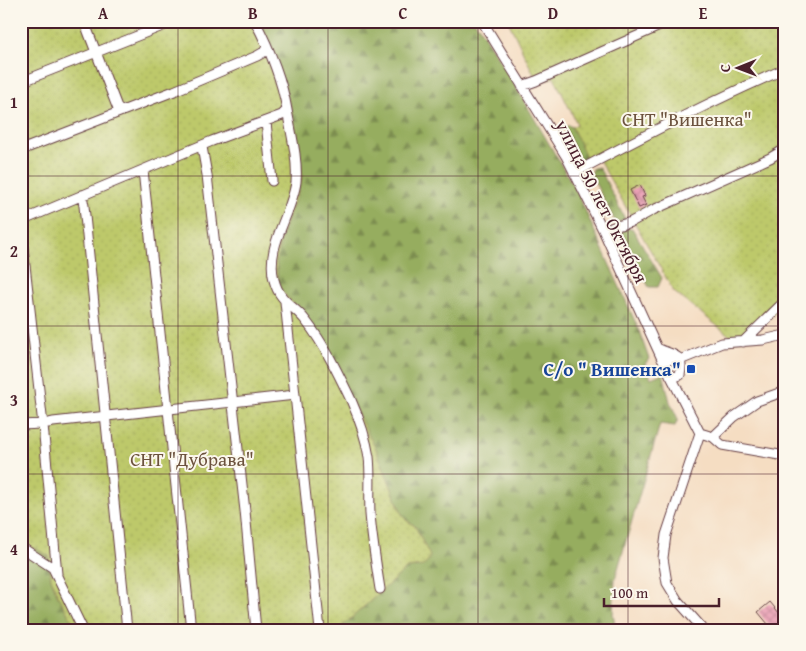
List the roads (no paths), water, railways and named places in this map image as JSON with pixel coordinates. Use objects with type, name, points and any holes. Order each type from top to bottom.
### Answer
[{"type":"street","points":[[84,21],[119,112]]},
{"type":"street","points":[[21,82],[175,21]]},
{"type":"street","points":[[254,21],[267,47],[285,98],[296,166],[296,182],[292,200],[279,233],[272,265],[274,280],[284,302],[320,630]]},
{"type":"street","points":[[522,86],[671,21]]},
{"type":"street","name":"улица 50 лет Октября","points":[[484,22],[566,156],[603,230],[662,359],[700,433]]},
{"type":"street","points":[[21,150],[257,56],[264,52],[267,47]]},
{"type":"street","points":[[574,173],[672,121],[785,69]]},
{"type":"street","points":[[21,221],[212,141],[266,122],[282,115],[287,110]]},
{"type":"street","points":[[266,122],[272,181]]},
{"type":"street","points":[[202,146],[233,403],[256,630]]},
{"type":"street","points":[[603,230],[631,222],[653,210],[770,158],[785,149]]},
{"type":"street","points":[[143,170],[191,630]]},
{"type":"street","points":[[82,195],[127,630]]},
{"type":"street","points":[[21,230],[43,425],[57,574],[62,589],[83,630]]},
{"type":"street","points":[[743,342],[785,301]]},
{"type":"street","points":[[284,302],[305,319],[318,338],[351,401],[365,437],[369,459],[370,512],[380,589]]},
{"type":"street","points":[[662,359],[680,360],[716,344],[743,342],[785,335]]},
{"type":"street","points":[[657,348],[677,355],[680,360],[680,375],[675,377],[670,375]]},
{"type":"street","points":[[713,437],[734,417],[757,401],[785,392]]},
{"type":"street","points":[[21,425],[43,425],[295,396]]},
{"type":"street","points":[[704,630],[678,601],[667,583],[663,558],[666,535],[700,433],[713,437],[722,445],[785,456]]},
{"type":"street","points":[[21,547],[53,568],[57,574]]},
{"type":"place","name":"С/о \" Вишенка\"","points":[[691,369]]},
{"type":"park label","name":"СНТ \"Вишенка\"","points":[[687,119]]},
{"type":"park label","name":"СНТ \"Дубрава\"","points":[[192,459]]}]
